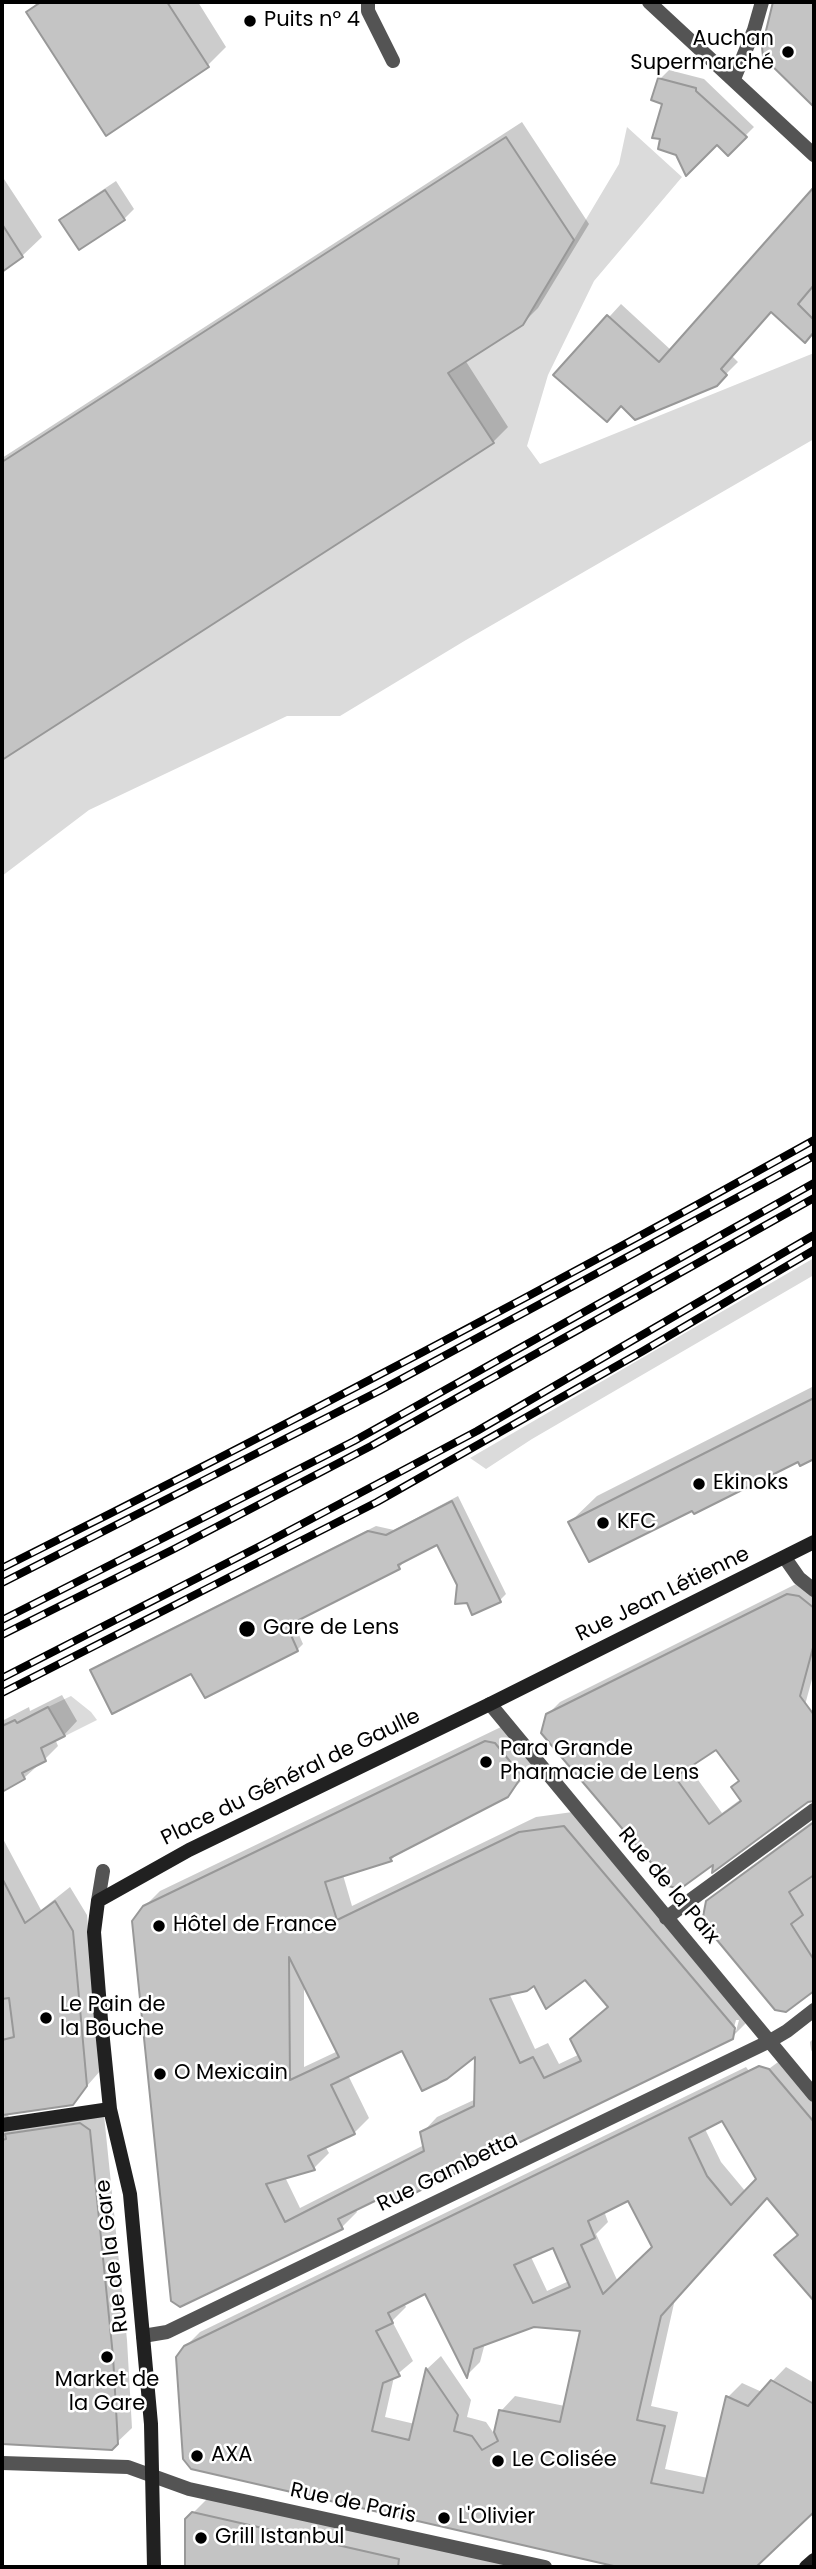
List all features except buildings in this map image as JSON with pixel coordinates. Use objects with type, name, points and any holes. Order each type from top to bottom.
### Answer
[{"type":"street","points":[[368,2],[368,11],[393,61]]},
{"type":"street","points":[[649,2],[814,155]]},
{"type":"street","points":[[734,79],[762,2]]},
{"type":"street","name":"Rue Jean Létienne","points":[[531,1684],[814,1542]]},
{"type":"street","points":[[785,1558],[799,1578],[814,1590]]},
{"type":"street","name":"Place du Général de Gaulle","points":[[98,1901],[189,1850],[531,1684]]},
{"type":"street","name":"Rue de la Paix","points":[[490,1704],[814,2095]]},
{"type":"street","points":[[666,1918],[814,1810]]},
{"type":"street","points":[[98,1901],[103,1871]]},
{"type":"street","name":"Rue de la Gare","points":[[98,1901],[94,1932],[95,1955],[110,2109],[130,2194],[143,2336],[153,2476],[154,2567]]},
{"type":"street","name":"Rue Gambetta","points":[[143,2336],[167,2332],[770,2041],[814,2010]]},
{"type":"street","points":[[2,2125],[110,2109]]},
{"type":"street","name":"Rue de Paris","points":[[2,2463],[128,2467],[189,2489],[545,2567]]},
{"type":"street","points":[[806,2567],[814,2560]]},
{"type":"shaded area","points":[[627,127],[682,177],[594,281],[548,375],[527,446],[540,464],[814,353],[814,439],[340,716],[287,716],[89,810],[2,876],[2,760],[493,444],[448,373],[523,325],[619,164]]},
{"type":"shaded area","points":[[814,1258],[814,1275],[532,1439],[486,1469],[470,1458]]},
{"type":"shaded area","points":[[71,1696],[97,1720],[65,1736],[48,1707]]},
{"type":"railway","points":[[2,1568],[411,1358],[814,1140]]},
{"type":"railway","points":[[2,1583],[379,1391],[814,1156]]},
{"type":"railway","points":[[2,1620],[354,1441],[814,1183]]},
{"type":"railway","points":[[2,1635],[371,1446],[814,1198]]},
{"type":"railway","points":[[2,1678],[477,1431],[814,1235]]},
{"type":"railway","points":[[2,1693],[377,1502],[814,1250]]},
{"type":"place","name":"Puits n° 4","points":[[250,21]]},
{"type":"place","name":"Auchan Supermarché","points":[[788,52]]},
{"type":"place","name":"Ekinoks","points":[[699,1484]]},
{"type":"place","name":"KFC","points":[[603,1523]]},
{"type":"place","name":"Gare de Lens","points":[[247,1629]]},
{"type":"place","name":"Para Grande Pharmacie de Lens","points":[[486,1762]]},
{"type":"place","name":"Hôtel de France","points":[[159,1926]]},
{"type":"place","name":"Le Pain de la Bouche","points":[[46,2018]]},
{"type":"place","name":"O Mexicain","points":[[160,2074]]},
{"type":"place","name":"Market de la Gare","points":[[107,2357]]},
{"type":"place","name":"AXA","points":[[197,2456]]},
{"type":"place","name":"Le Colisée","points":[[498,2461]]},
{"type":"place","name":"L'Olivier","points":[[444,2518]]},
{"type":"place","name":"Grill Istanbul","points":[[201,2538]]}]
